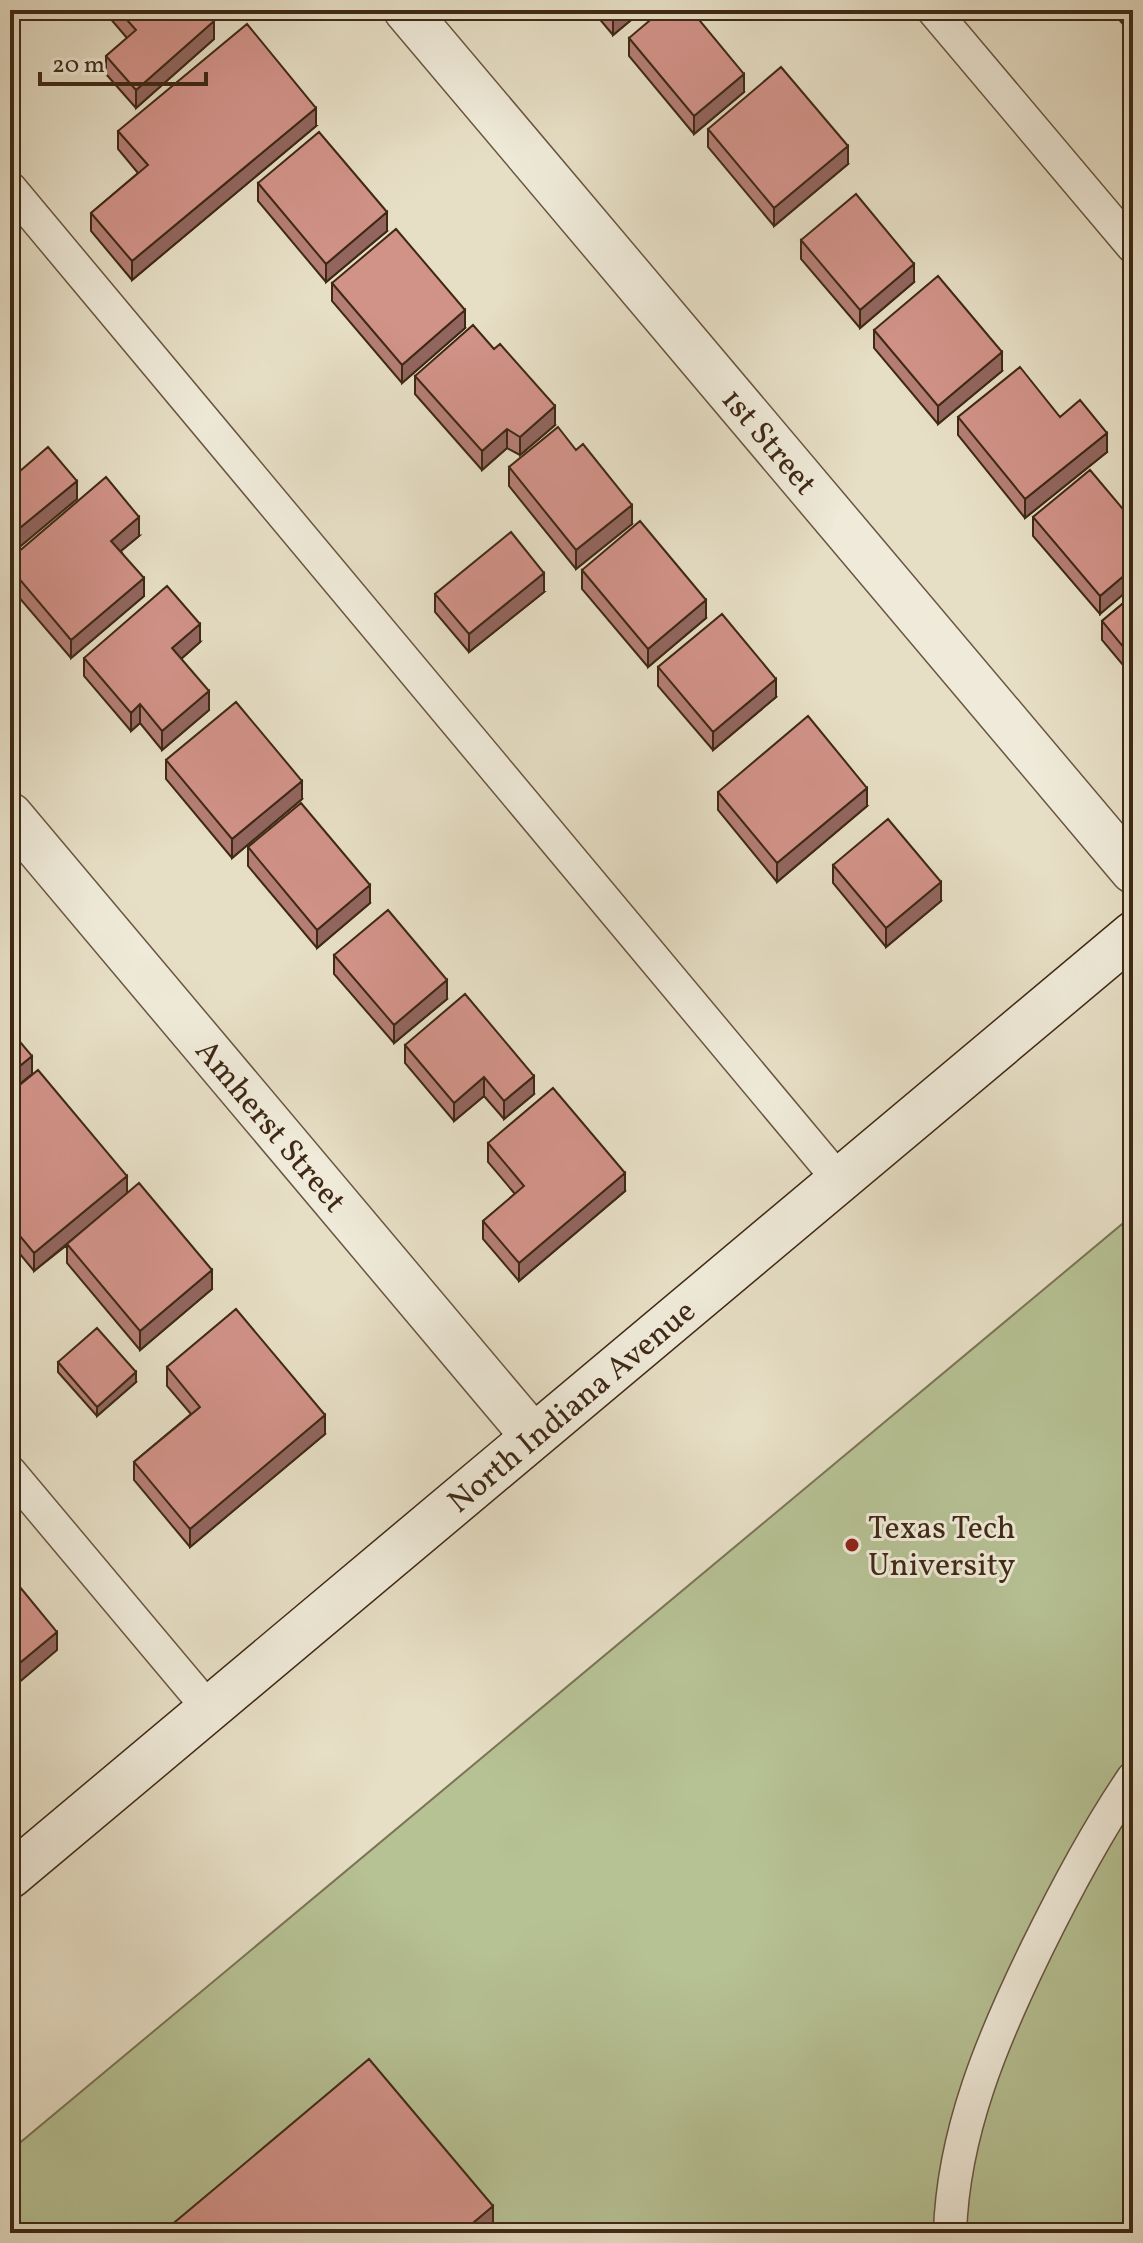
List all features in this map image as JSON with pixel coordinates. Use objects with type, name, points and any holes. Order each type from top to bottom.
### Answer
[{"type":"street","name":"1st Street","points":[[406,10],[1133,871]]},
{"type":"street","name":"Amherst Street","points":[[10,815],[533,1436]]},
{"type":"street","name":"North Indiana Avenue","points":[[10,1876],[1133,934]]},
{"type":"lane","points":[[933,10],[1133,247]]},
{"type":"lane","points":[[10,188],[839,1180]]},
{"type":"lane","points":[[10,1472],[209,1709]]},
{"type":"lane","points":[[950,2233],[961,2149],[978,2084],[1002,2021],[1066,1888],[1102,1823],[1133,1778]]},
{"type":"green space","name":"Texas Tech University","points":[[1133,1215],[1133,2233],[10,2233],[10,2151]]},
{"type":"building","points":[[118,10],[205,10],[214,21],[136,90],[106,56],[136,30]]},
{"type":"building","points":[[662,10],[691,10],[744,74],[694,116],[629,38]]},
{"type":"building","points":[[247,24],[316,108],[132,261],[91,213],[148,165],[118,131]]},
{"type":"building","points":[[781,67],[848,146],[774,208],[708,129]]},
{"type":"building","points":[[319,132],[387,212],[326,264],[258,183]]},
{"type":"building","points":[[856,194],[914,264],[860,310],[801,240]]},
{"type":"building","points":[[396,229],[465,310],[402,365],[332,283]]},
{"type":"building","points":[[938,276],[1002,352],[938,406],[874,330]]},
{"type":"building","points":[[473,325],[494,349],[500,344],[555,406],[520,437],[507,429],[482,451],[415,376]]},
{"type":"building","points":[[1020,367],[1060,417],[1080,400],[1107,433],[1025,499],[958,417]]},
{"type":"building","points":[[558,427],[576,450],[583,444],[632,505],[576,550],[509,467]]},
{"type":"building","points":[[48,447],[77,481],[10,536],[10,458],[20,471]]},
{"type":"building","points":[[1090,470],[1133,521],[1133,568],[1100,596],[1033,517]]},
{"type":"building","points":[[106,477],[139,517],[111,541],[144,578],[71,640],[10,568],[10,559]]},
{"type":"building","points":[[640,521],[706,600],[648,649],[582,570]]},
{"type":"building","points":[[511,532],[544,573],[469,634],[435,594]]},
{"type":"building","points":[[167,586],[200,624],[172,648],[209,691],[162,731],[140,704],[131,713],[84,658]]},
{"type":"building","points":[[1133,595],[1133,659],[1102,621]]},
{"type":"building","points":[[722,614],[776,679],[713,732],[658,667]]},
{"type":"building","points":[[236,702],[302,781],[232,839],[166,760]]},
{"type":"building","points":[[808,716],[867,788],[777,863],[718,792]]},
{"type":"building","points":[[301,803],[370,885],[317,930],[248,847]]},
{"type":"building","points":[[888,819],[941,882],[886,928],[833,865]]},
{"type":"building","points":[[388,910],[447,980],[394,1025],[334,955]]},
{"type":"building","points":[[465,994],[534,1076],[504,1101],[484,1077],[454,1103],[405,1045]]},
{"type":"building","points":[[10,1030],[32,1056],[10,1074]]},
{"type":"building","points":[[38,1070],[127,1176],[34,1253],[10,1224],[10,1093]]},
{"type":"building","points":[[553,1088],[625,1173],[519,1263],[483,1221],[524,1186],[488,1143]]},
{"type":"building","points":[[139,1183],[212,1270],[140,1331],[67,1244]]},
{"type":"building","points":[[236,1309],[325,1415],[190,1529],[134,1462],[200,1407],[167,1367]]},
{"type":"building","points":[[97,1328],[136,1372],[97,1407],[58,1362]]},
{"type":"building","points":[[10,1575],[57,1632],[10,1671]]},
{"type":"building","points":[[369,2059],[493,2206],[461,2233],[184,2233],[175,2222]]},
{"type":"place","name":"Texas Tech University","points":[[852,1545]]}]
